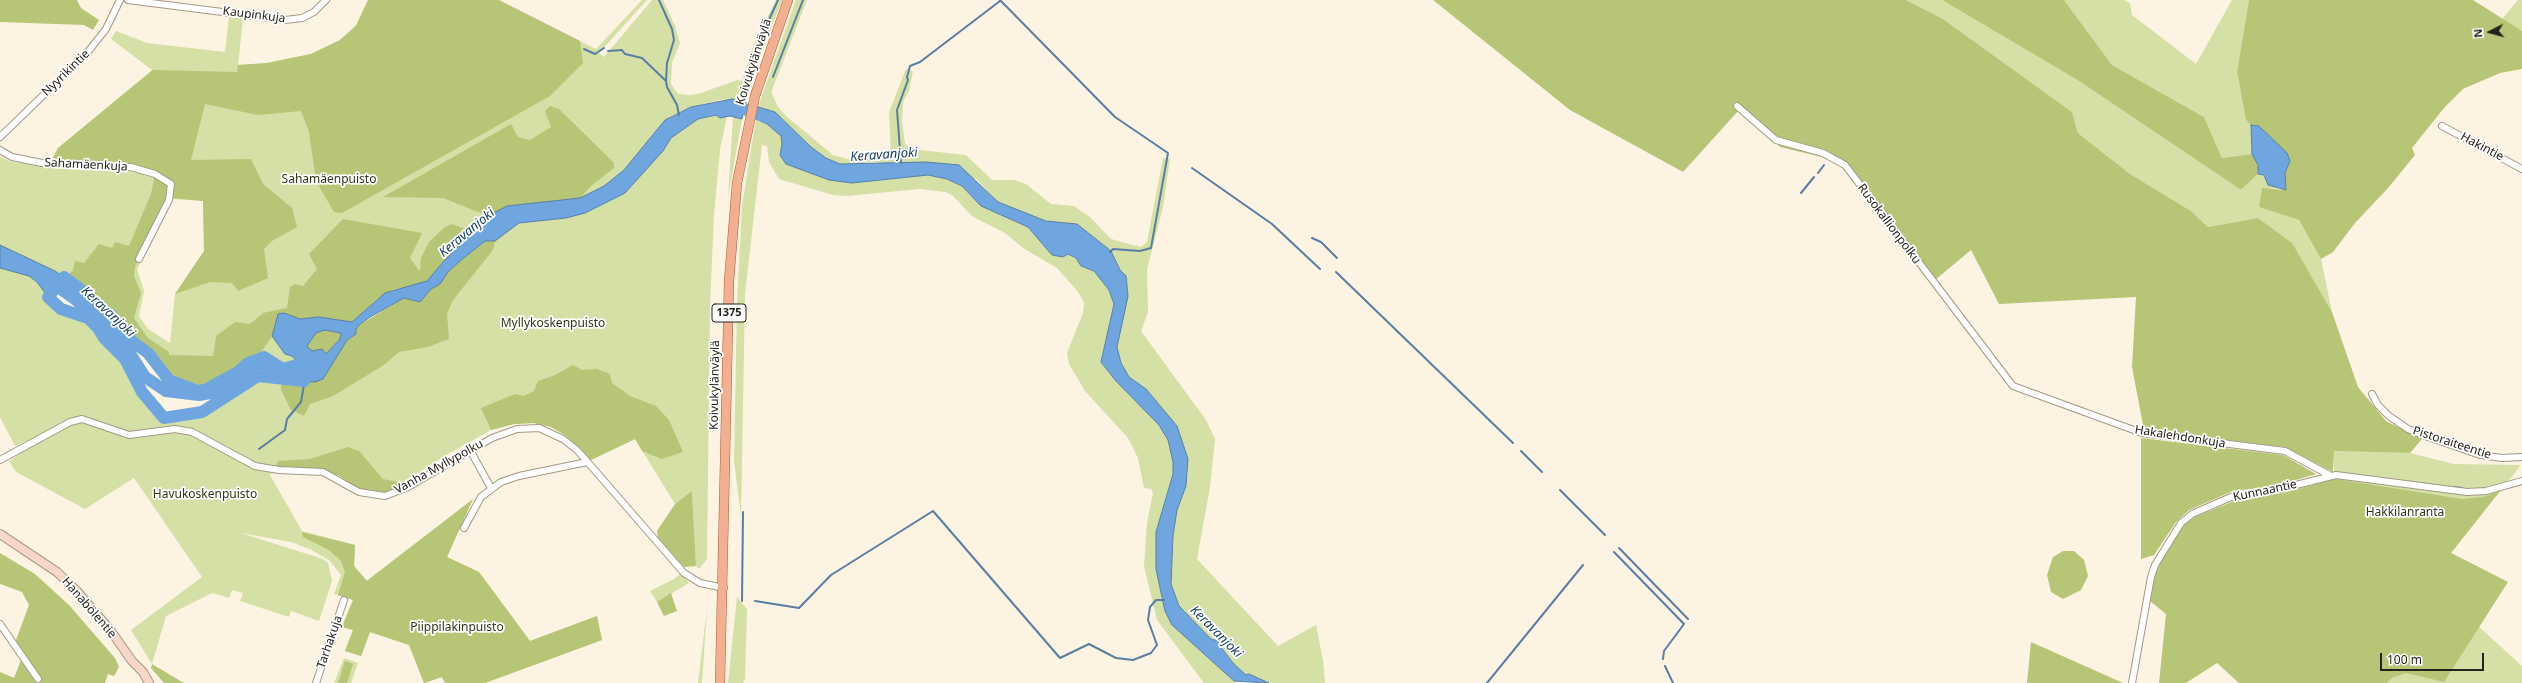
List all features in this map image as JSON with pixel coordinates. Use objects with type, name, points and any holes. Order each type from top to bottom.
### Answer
[{"type":"main road","name":"Koivukylänväylä","points":[[720,683],[724,588],[730,274],[737,183],[747,126],[755,96],[788,0]]},
{"type":"main road","name":"Hanabölentie","points":[[0,534],[57,572],[77,591],[111,631],[132,661],[143,672],[148,683]]},
{"type":"street","name":"Nyyrikintie","points":[[0,137],[87,53],[106,30],[120,0]]},
{"type":"street","name":"Kaupinkuja","points":[[128,0],[285,20],[302,18],[314,12],[326,0]]},
{"type":"street","name":"Rusokallionpolku","points":[[1738,106],[1776,140],[1823,154],[1845,165],[2009,383]]},
{"type":"street","name":"Hakintie","points":[[2442,126],[2522,169]]},
{"type":"street","name":"Sahamäenkuja","points":[[0,150],[12,157],[42,163],[131,167],[155,174],[171,184],[169,200],[139,259]]},
{"type":"street","name":"Hakalehdonkuja","points":[[2009,383],[2020,390],[2142,433],[2286,451],[2331,476]]},
{"type":"street","name":"Pistoraiteentie","points":[[2372,394],[2378,405],[2389,416],[2408,429],[2480,455],[2502,458],[2522,457]]},
{"type":"street","name":"Vanha Myllypolku","points":[[0,460],[70,422],[82,419],[129,435],[175,429],[192,432],[255,466],[323,472],[359,492],[375,496],[390,494],[408,487],[470,450],[503,433],[517,429],[539,428],[563,439],[587,462],[684,573],[700,583],[724,588]]},
{"type":"street","points":[[470,450],[491,488]]},
{"type":"street","points":[[464,528],[481,496],[491,488],[519,476],[587,462]]},
{"type":"street","name":"Kunnaantie","points":[[2132,683],[2151,577],[2157,560],[2181,523],[2192,514],[2232,497],[2280,490],[2331,476],[2477,492],[2522,481]]},
{"type":"street","name":"Tarhakuja","points":[[316,683],[344,600]]},
{"type":"street","points":[[0,624],[38,678]]},
{"type":"green space","points":[[0,0],[77,0],[81,8],[99,20],[93,30],[84,25],[0,22]]},
{"type":"green space","name":"Sahamäenpuisto","points":[[368,0],[499,0],[596,49],[642,0],[647,0],[599,53],[604,57],[652,0],[663,0],[675,26],[680,43],[672,63],[671,84],[678,94],[690,95],[698,94],[737,80],[742,81],[754,44],[776,0],[782,0],[766,41],[746,102],[732,99],[719,100],[691,107],[671,116],[654,133],[648,144],[624,170],[604,186],[580,198],[488,216],[474,223],[473,232],[444,261],[427,281],[292,355],[302,366],[297,365],[283,369],[264,357],[248,363],[238,372],[205,390],[186,386],[163,375],[148,353],[137,347],[111,315],[90,301],[84,292],[55,271],[0,245],[0,157],[12,162],[51,167],[58,148],[152,70],[111,39],[116,31],[147,43],[225,52],[229,16],[243,18],[238,65],[267,63],[311,54],[340,40],[356,25]],"holes":[[[172,199],[203,201],[204,251],[175,294],[170,343],[148,329],[139,316],[144,291],[137,269]]]},
{"type":"green space","points":[[368,0],[499,0],[580,41],[583,63],[550,96],[342,213],[334,212],[316,181],[309,132],[301,111],[258,115],[205,104],[191,160],[251,159],[263,184],[292,208],[297,227],[272,241],[264,249],[268,278],[238,291],[232,283],[210,282],[175,294],[204,251],[203,201],[172,198],[172,182],[156,171],[131,164],[51,161],[58,148],[153,70],[237,72],[238,65],[267,63],[311,54],[340,40],[356,26]]},
{"type":"green space","points":[[796,0],[807,0],[772,90],[772,94],[778,107],[787,117],[833,155],[854,161],[891,154],[889,112],[906,69],[913,71],[909,91],[903,102],[902,122],[905,144],[911,149],[966,155],[992,180],[1015,180],[1026,184],[1051,204],[1074,206],[1091,218],[1111,239],[1141,247],[1147,242],[1163,158],[1170,159],[1163,207],[1147,270],[1148,312],[1141,331],[1206,420],[1215,439],[1210,487],[1197,559],[1278,646],[1316,625],[1323,660],[1325,683],[1269,683],[1249,674],[1246,675],[1233,663],[1219,642],[1211,639],[1179,606],[1171,584],[1173,536],[1177,510],[1186,486],[1188,472],[1146,389],[1129,377],[1121,363],[1117,347],[1124,273],[1120,270],[1111,251],[1089,233],[1028,215],[998,202],[976,179],[876,162],[840,164],[826,158],[811,147],[775,112],[758,107]]},
{"type":"green space","points":[[1433,0],[1906,0],[1943,19],[2072,112],[2078,133],[2130,174],[2191,211],[2208,227],[2258,218],[2292,243],[2332,312],[2358,387],[2386,421],[2422,439],[2410,453],[2334,451],[2333,472],[2285,447],[2144,430],[2132,367],[2136,297],[1999,304],[1971,250],[1935,280],[1849,172],[1826,158],[1780,147],[1739,110],[1683,172],[1570,110]]},
{"type":"green space","points":[[1906,0],[1942,0],[2079,81],[2241,190],[2258,174],[2264,175],[2280,188],[2262,189],[2259,207],[2299,220],[2321,259],[2332,312],[2292,244],[2258,218],[2208,227],[2191,211],[2130,174],[2078,133],[2072,112],[1943,19]]},
{"type":"green space","points":[[1942,0],[2064,0],[2112,65],[2204,117],[2222,158],[2252,154],[2258,165],[2258,174],[2241,190],[2079,81]]},
{"type":"green space","points":[[2064,0],[2124,0],[2130,3],[2132,15],[2196,64],[2232,0],[2249,0],[2237,72],[2246,120],[2251,125],[2252,154],[2222,158],[2204,117],[2112,65]]},
{"type":"green space","points":[[2249,0],[2473,0],[2522,31],[2522,69],[2500,73],[2463,89],[2444,108],[2412,148],[2415,155],[2388,188],[2355,223],[2333,252],[2321,259],[2299,220],[2259,207],[2262,188],[2286,190],[2285,173],[2290,161],[2260,126],[2251,125],[2246,120],[2237,72]]},
{"type":"green space","points":[[2518,0],[2522,0],[2522,32],[2502,19]]},
{"type":"green space","points":[[550,106],[559,109],[614,163],[614,168],[591,186],[580,198],[507,206],[488,216],[443,198],[383,197],[511,124],[518,137],[530,140],[551,127],[545,111]]},
{"type":"green space","name":"Myllykoskenpuisto","points":[[716,115],[720,118],[727,117],[720,149],[714,216],[710,304],[707,559],[699,569],[696,566],[692,492],[675,504],[635,439],[591,460],[565,435],[551,427],[534,423],[514,424],[491,430],[448,454],[402,483],[403,487],[356,489],[340,476],[322,469],[275,469],[270,475],[302,531],[355,545],[354,566],[366,581],[473,499],[447,557],[479,572],[530,641],[597,616],[602,640],[485,683],[445,683],[442,677],[424,683],[409,645],[370,632],[361,656],[345,651],[353,630],[342,627],[353,600],[334,594],[341,575],[330,561],[312,550],[291,542],[241,533],[323,559],[328,563],[332,581],[319,621],[291,611],[289,617],[240,601],[243,593],[232,590],[229,598],[212,593],[166,616],[152,664],[131,630],[202,577],[134,478],[85,509],[16,472],[9,461],[64,424],[15,446],[0,417],[0,268],[29,276],[37,282],[61,309],[88,318],[125,359],[142,392],[164,418],[190,415],[202,412],[258,376],[315,382],[448,272],[520,223],[566,218],[625,193],[663,151],[671,138],[698,119]]},
{"type":"green space","points":[[733,117],[742,119],[728,198]]},
{"type":"green space","points":[[756,119],[767,124],[781,136],[782,144],[780,155],[852,183],[928,175],[947,179],[962,186],[981,206],[1028,227],[1052,255],[1068,254],[1076,258],[1081,266],[1094,271],[1109,290],[1114,304],[1101,362],[1159,425],[1168,440],[1173,462],[1173,474],[1163,507],[1172,625],[1236,683],[1204,683],[1157,620],[1144,566],[1147,523],[1153,493],[1151,489],[1144,488],[1138,458],[1128,438],[1085,391],[1069,364],[1067,353],[1083,313],[1084,303],[1079,293],[1057,268],[1023,248],[1005,233],[973,217],[952,195],[945,192],[920,189],[847,196],[833,195],[779,179],[769,162],[767,146],[762,145],[745,294],[741,517],[734,460],[737,302],[742,206]]},
{"type":"green space","points":[[155,174],[169,185],[168,197],[135,267],[134,276],[141,293],[134,318],[148,338],[169,352],[169,355],[213,356],[216,336],[235,322],[250,324],[263,313],[287,308],[290,287],[295,284],[303,286],[317,269],[309,254],[343,219],[422,233],[410,258],[420,272],[421,258],[429,242],[445,227],[452,224],[473,232],[444,261],[427,281],[413,287],[395,289],[377,299],[352,322],[319,317],[300,319],[284,313],[275,324],[272,336],[262,351],[238,372],[205,390],[198,391],[169,380],[163,375],[148,353],[137,347],[111,315],[90,301],[84,292],[64,277],[73,271],[75,261],[84,263],[99,244],[112,248],[115,242],[129,246],[151,194]]},
{"type":"green space","points":[[485,241],[495,241],[493,250],[453,300],[447,314],[449,339],[428,347],[399,352],[384,365],[333,396],[310,404],[304,416],[291,410],[281,390],[281,379],[315,382],[330,366],[347,340],[356,334],[356,329],[359,325],[404,298],[420,302],[431,289],[440,284],[448,272]]},
{"type":"green space","points":[[325,330],[341,333],[340,339],[326,354],[312,351],[307,347],[316,333]]},
{"type":"green space","points":[[573,365],[582,370],[597,369],[610,374],[612,383],[630,396],[656,406],[669,420],[683,452],[662,459],[642,451],[635,439],[591,460],[565,435],[551,427],[534,423],[514,424],[491,430],[481,408],[515,394],[524,396],[534,391],[538,381],[555,375]]},
{"type":"green space","points":[[2141,438],[2283,455],[2316,474],[2276,486],[2233,491],[2189,510],[2176,522],[2154,555],[2141,559]]},
{"type":"green space","points":[[348,447],[359,451],[383,479],[402,483],[403,487],[390,493],[377,494],[356,489],[340,476],[322,469],[275,467],[278,461],[310,459]]},
{"type":"green space","name":"Hakkilanranta","points":[[2333,451],[2410,453],[2454,464],[2521,465],[2451,553],[2508,582],[2478,626],[2522,666],[2522,683],[2387,683],[2392,678],[2405,673],[2335,479]]},
{"type":"green space","points":[[2335,479],[2462,499],[2483,497],[2500,491],[2451,553],[2508,582],[2444,682],[2406,673],[2392,678],[2387,683],[2239,683],[2217,663],[2186,683],[2159,683],[2166,614],[2150,601],[2154,578],[2161,561],[2184,525],[2195,517],[2239,499],[2283,493]]},
{"type":"green space","points":[[692,491],[696,566],[684,567],[658,538],[657,531],[675,504]]},
{"type":"green space","name":"Piippilakinpuisto","points":[[473,499],[447,557],[479,572],[530,641],[597,616],[602,640],[485,683],[445,683],[442,677],[424,683],[409,645],[370,632],[361,656],[345,651],[353,630],[342,627],[353,600],[338,595],[345,572],[341,561],[329,550],[303,537],[302,532],[355,545],[354,566],[367,581]]},
{"type":"green space","points":[[2063,551],[2074,551],[2084,560],[2088,576],[2081,590],[2063,599],[2051,592],[2047,575],[2053,557]]},
{"type":"green space","points":[[0,553],[35,574],[69,605],[115,658],[119,667],[114,676],[108,674],[105,683],[0,683],[0,672],[14,678],[21,660],[13,648],[29,605],[22,592],[0,584]]},
{"type":"green space","points":[[680,574],[689,583],[657,602],[650,591],[674,579]]},
{"type":"green space","points":[[671,593],[677,611],[664,616],[657,602]]},
{"type":"green space","points":[[737,597],[747,609],[745,680],[743,683],[728,683]]},
{"type":"green space","points":[[707,608],[702,683],[698,683]]},
{"type":"green space","points":[[2031,642],[2123,683],[2027,683]]},
{"type":"green space","points":[[344,658],[358,663],[351,683],[334,683]]},
{"type":"green space","points":[[345,661],[353,664],[347,683],[338,683]]},
{"type":"green space","points":[[152,664],[184,683],[164,683],[151,668]]},
{"type":"water","points":[[732,99],[746,102],[742,119],[730,116],[720,118],[716,115],[698,119],[671,138],[663,151],[625,193],[585,213],[566,218],[519,223],[495,241],[485,241],[448,272],[440,284],[431,289],[420,302],[404,298],[370,317],[359,325],[356,329],[356,334],[347,340],[323,379],[315,382],[304,381],[296,373],[301,366],[292,356],[285,354],[272,336],[278,314],[284,313],[300,319],[319,317],[352,322],[385,293],[427,281],[444,261],[473,232],[474,223],[507,206],[580,198],[604,186],[624,170],[665,120],[691,107]],"holes":[[[325,330],[341,333],[340,339],[326,354],[322,349],[312,351],[307,346],[316,333]]]},
{"type":"water","points":[[758,107],[775,112],[811,147],[826,158],[840,164],[926,162],[959,165],[998,202],[1046,221],[1077,224],[1111,251],[1120,270],[1126,276],[1128,296],[1117,347],[1121,363],[1129,377],[1146,389],[1177,426],[1188,459],[1186,486],[1177,510],[1173,536],[1171,584],[1179,606],[1211,639],[1222,642],[1221,647],[1233,663],[1246,675],[1249,674],[1269,683],[1234,681],[1172,625],[1165,611],[1156,569],[1156,532],[1173,474],[1173,462],[1168,440],[1159,425],[1116,381],[1101,362],[1114,304],[1109,290],[1094,271],[1081,266],[1076,258],[1068,254],[1063,257],[1052,255],[1028,227],[981,206],[962,186],[947,179],[928,175],[852,183],[829,180],[786,164],[780,155],[782,144],[781,136],[767,124],[756,119]]},
{"type":"water","points":[[2251,125],[2259,126],[2287,153],[2290,161],[2285,173],[2286,190],[2268,185],[2264,175],[2258,174],[2258,165],[2252,154]]},
{"type":"water","points":[[0,245],[55,271],[64,277],[48,297],[37,282],[29,276],[0,268]]},
{"type":"waterway","points":[[659,0],[672,29],[674,40],[667,63],[666,81],[667,87],[677,105],[679,115]]},
{"type":"waterway","points":[[744,87],[757,46],[778,0]]},
{"type":"waterway","points":[[773,77],[803,0]]},
{"type":"waterway","points":[[1000,0],[1115,117],[1168,153],[1151,248],[1140,251],[1113,249],[1110,252]]},
{"type":"waterway","points":[[901,163],[897,110],[908,80],[907,77],[910,66],[920,62],[1000,1]]},
{"type":"waterway","points":[[584,49],[595,54],[604,48]]},
{"type":"waterway","points":[[608,51],[622,50],[625,54],[642,58],[666,81]]},
{"type":"waterway","name":"Keravanjoki","points":[[729,108],[736,106],[772,119]]},
{"type":"waterway","points":[[1818,173],[1824,165]]},
{"type":"waterway","points":[[1192,168],[1272,224],[1320,269]]},
{"type":"waterway","points":[[1801,193],[1814,177]]},
{"type":"waterway","points":[[1312,238],[1321,242],[1337,258]]},
{"type":"waterway","points":[[1336,272],[1513,443]]},
{"type":"waterway","name":"Keravanjoki","points":[[44,277],[75,299],[122,341],[145,377],[166,391],[199,395],[210,393],[262,363],[281,374],[311,371]]},
{"type":"waterway","points":[[64,277],[84,292],[90,301],[111,315],[133,342],[148,353],[169,380],[198,391],[205,390],[238,372],[248,363],[264,357],[283,369],[297,365],[302,366],[296,373],[304,381],[258,376],[202,412],[164,418],[142,392],[125,359],[104,338],[98,328],[88,318],[61,309],[48,297],[64,277]]},
{"type":"waterway","points":[[259,449],[285,430],[287,419],[301,402],[305,379]]},
{"type":"waterway","points":[[1521,451],[1542,472]]},
{"type":"waterway","points":[[2453,487],[2462,488]]},
{"type":"waterway","points":[[1560,490],[1605,535]]},
{"type":"waterway","points":[[755,601],[799,608],[831,575],[933,511],[1060,658],[1089,644],[1116,658],[1133,660],[1151,653],[1157,645],[1148,620],[1150,607],[1156,600],[1164,600]]},
{"type":"waterway","points":[[742,601],[743,512]]},
{"type":"waterway","points":[[1619,548],[1688,619]]},
{"type":"waterway","points":[[1614,552],[1684,624],[1664,651],[1663,659]]},
{"type":"waterway","points":[[1487,683],[1583,565]]},
{"type":"waterway","points":[[1665,666],[1673,683]]},
{"type":"park label","name":"Havukoskenpuisto","points":[[205,495]]}]
